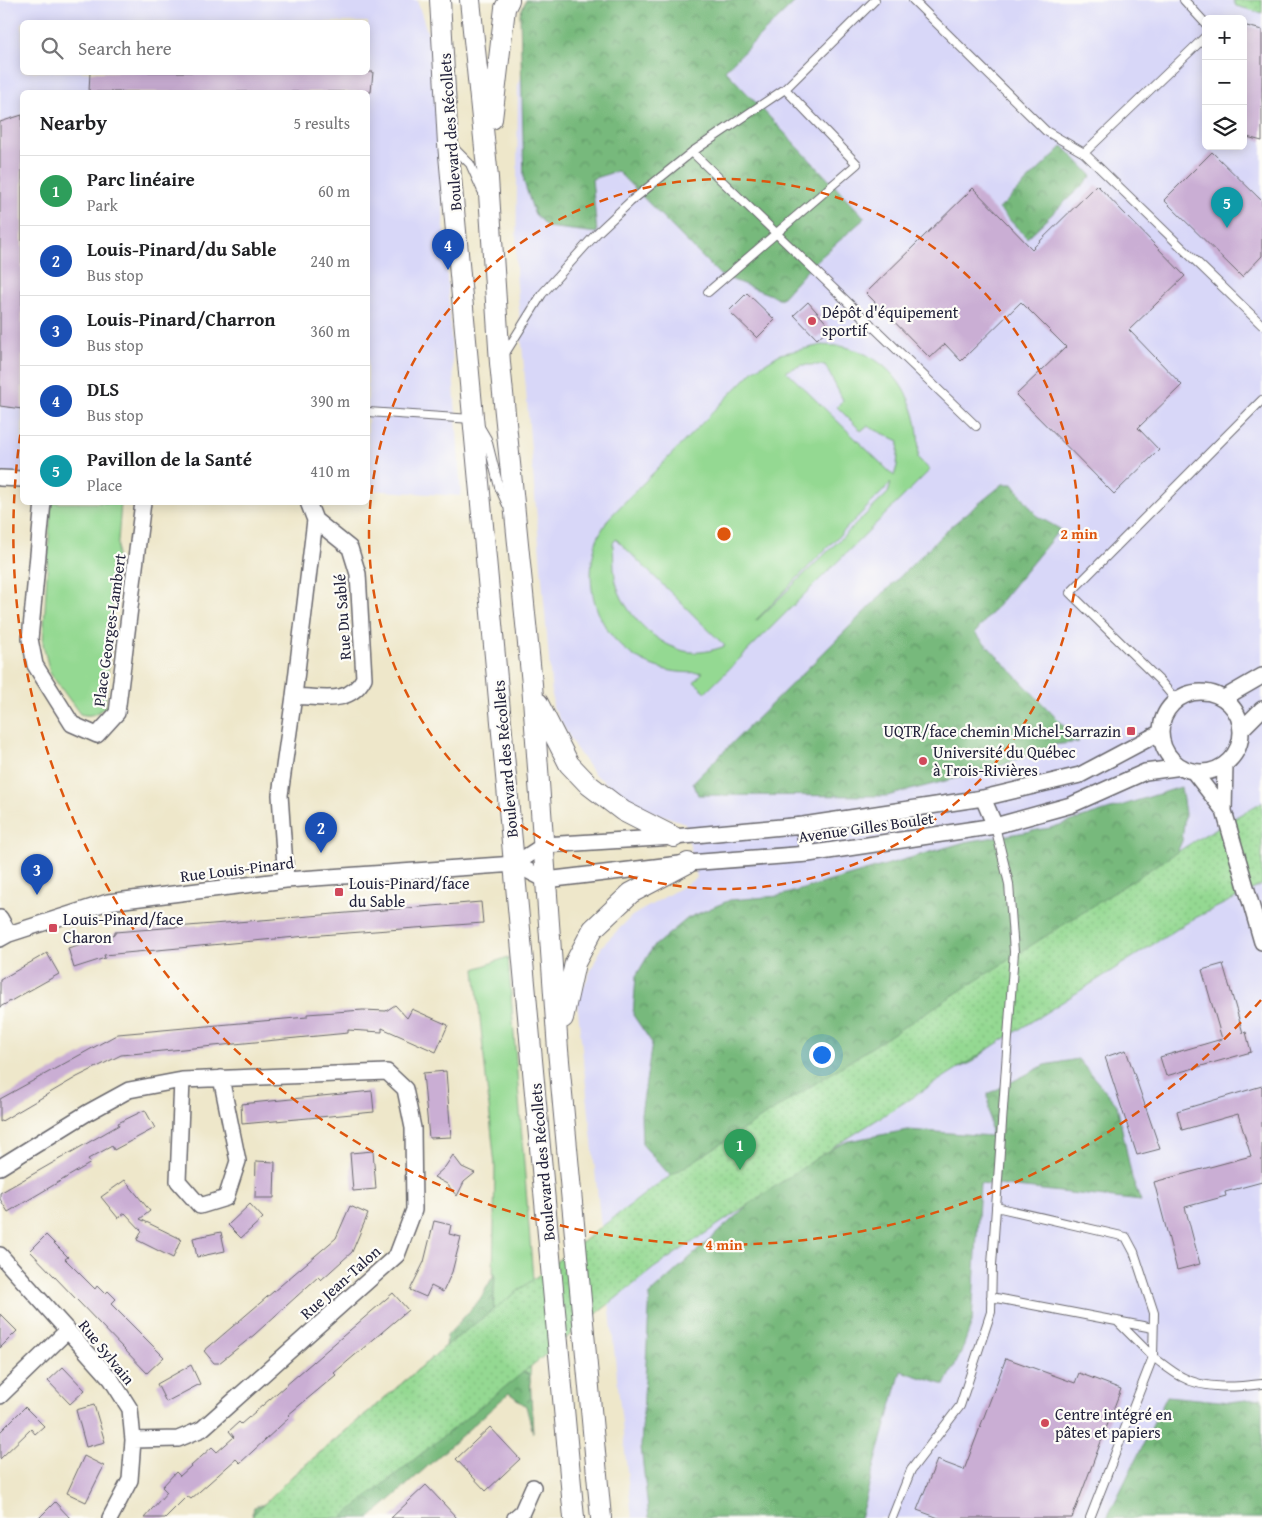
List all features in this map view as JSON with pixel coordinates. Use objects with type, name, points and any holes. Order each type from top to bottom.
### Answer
[{"type":"main road","points":[[432,0],[444,52]]},
{"type":"main road","name":"Boulevard des Récollets","points":[[440,0],[448,144],[574,1518]]},
{"type":"main road","name":"Boulevard des Récollets","points":[[470,0],[488,178],[500,363],[532,684],[558,1050],[601,1518]]},
{"type":"main road","points":[[488,178],[494,88],[505,8],[509,0]]},
{"type":"main road","points":[[532,684],[541,712],[569,764],[589,785],[622,811],[674,837]]},
{"type":"main road","points":[[558,1050],[575,963],[593,929],[632,893],[688,863]]},
{"type":"street","points":[[0,478],[20,479]]},
{"type":"street","name":"Place Georges-Lambert","points":[[43,505],[30,639],[35,665],[72,724],[97,735],[117,713],[143,505]]},
{"type":"street","points":[[309,505],[315,520]]},
{"type":"street","name":"Rue Du Sablé","points":[[294,696],[345,698],[358,690],[364,678],[358,574],[350,548],[315,520]]},
{"type":"street","name":"Rue Du Sablé","points":[[286,880],[280,795],[315,520]]},
{"type":"street","points":[[1224,698],[1262,676]]},
{"type":"street","points":[[1224,811],[1188,769],[1166,752],[1161,732],[1168,709],[1176,700],[1187,694],[1200,691],[1224,698],[1233,706],[1239,717],[1242,729],[1241,741],[1236,752],[1224,764],[1224,811],[1262,942]]},
{"type":"street","points":[[1242,729],[1262,709]]},
{"type":"street","name":"Avenue Gilles Boulet","points":[[544,845],[674,837],[803,825],[983,798],[1080,775],[1161,732]]},
{"type":"street","name":"Avenue Gilles Boulet","points":[[546,880],[688,863],[808,854],[995,826],[1072,805],[1145,772],[1188,769],[1206,772],[1224,764]]},
{"type":"street","points":[[983,798],[995,826]]},
{"type":"street","points":[[803,825],[808,854]]},
{"type":"street","name":"Rue Louis-Pinard","points":[[4,936],[108,902],[286,880],[515,864],[544,845]]},
{"type":"street","points":[[515,864],[546,880]]},
{"type":"street","points":[[0,918],[4,936]]},
{"type":"street","name":"Rue Jean-Talon","points":[[0,1167],[87,1113],[129,1090],[182,1080],[387,1072],[405,1089],[413,1128],[414,1210],[397,1255],[202,1428],[178,1439],[133,1440]]},
{"type":"street","points":[[182,1080],[178,1181],[200,1206],[226,1198],[238,1161],[221,1078]]},
{"type":"street","name":"Rue Sylvain","points":[[0,1255],[111,1379],[130,1409],[133,1440],[130,1480],[110,1518]]},
{"type":"street","points":[[0,1396],[68,1330]]},
{"type":"street","points":[[515,1518],[522,1512],[533,1487]]},
{"type":"lane","points":[[500,363],[542,294],[597,233],[630,202],[692,152],[785,89],[875,0]]},
{"type":"lane","points":[[913,0],[1046,132],[1084,153],[1262,325]]},
{"type":"lane","points":[[1184,0],[1202,20]]},
{"type":"lane","points":[[1084,153],[1202,40]]},
{"type":"lane","points":[[708,292],[857,164],[785,89]]},
{"type":"lane","points":[[448,144],[470,164],[490,208]]},
{"type":"lane","points":[[692,152],[976,426]]},
{"type":"lane","points":[[1176,700],[1070,593],[1262,400]]},
{"type":"lane","points":[[370,412],[474,419],[487,439],[499,487],[516,523]]},
{"type":"lane","points":[[892,1518],[911,1470],[960,1406],[991,1312],[996,1207],[1014,952],[1009,884],[995,826]]},
{"type":"lane","points":[[996,1207],[1126,1238],[1134,1252],[1154,1313],[1153,1357],[1090,1518]]},
{"type":"lane","points":[[991,1297],[1153,1328]]},
{"type":"lane","points":[[1117,1321],[1153,1357],[1182,1378],[1234,1387],[1262,1384]]},
{"type":"shaded area","points":[[0,0],[417,0],[433,50],[461,496],[370,490],[370,90],[20,90],[20,475],[0,474]]},
{"type":"shaded area","name":"Université du Québec à Trois-Rivières","points":[[547,0],[1262,0],[1262,1518],[632,1518],[577,1001],[602,946],[632,916],[697,878],[685,823],[639,807],[594,774],[575,747],[553,707],[516,274],[518,83]]},
{"type":"green space","points":[[526,0],[797,0],[725,70],[865,218],[812,265],[781,299],[720,275],[617,171],[592,179],[597,233],[547,227],[534,213],[524,182],[520,14]]},
{"type":"green space","points":[[1233,0],[1262,0],[1262,13],[1236,6]]},
{"type":"green space","points":[[1063,146],[1092,176],[1027,238],[999,209]]},
{"type":"green space","points":[[822,345],[839,346],[866,354],[881,364],[894,376],[904,390],[916,422],[918,458],[930,470],[706,692],[694,682],[703,672],[676,672],[652,665],[631,654],[614,638],[601,618],[593,595],[591,570],[596,543],[608,519],[754,370],[780,354]],"holes":[[[802,365],[825,365],[843,400],[837,407],[861,431],[867,426],[899,441],[897,466],[894,476],[786,371]],[[891,483],[888,493],[756,620]],[[616,539],[725,646],[705,652],[684,651],[662,641],[641,625],[625,604],[616,582],[613,543]]]},
{"type":"green space","points":[[1003,484],[1013,484],[1037,516],[1060,529],[975,633],[1079,742],[1053,745],[992,769],[887,796],[698,795],[693,782],[950,527]]},
{"type":"green space","points":[[51,505],[121,505],[105,707],[91,715],[80,714],[50,673],[43,644]]},
{"type":"green space","points":[[1181,787],[1185,814],[1182,841],[1165,879],[1025,1020],[971,1063],[675,1181],[642,1144],[641,1114],[652,1043],[633,1015],[636,976],[653,947],[688,918],[730,900],[779,896],[965,842],[1050,828]]},
{"type":"green space","points":[[1262,802],[1262,885],[1193,919],[823,1154],[654,1268],[341,1518],[250,1518],[290,1478],[446,1346],[655,1186],[1196,840]]},
{"type":"green space","points":[[508,957],[535,1305],[530,1375],[504,1364],[492,1339],[495,1166],[475,969]]},
{"type":"green space","points":[[1078,1059],[1117,1105],[1132,1178],[1141,1201],[980,1183],[972,1322],[961,1353],[945,1385],[901,1371],[860,1518],[649,1518],[641,1447],[650,1294],[783,1173],[848,1141],[908,1130],[991,1136],[988,1094],[1045,1065]]},
{"type":"green space","points":[[495,1273],[492,1339],[504,1364],[530,1375],[533,1433],[526,1406],[509,1393],[370,1518],[256,1518],[252,1514],[254,1507],[264,1504],[290,1478],[446,1346],[447,1336],[480,1299]]},
{"type":"green space","points":[[1167,1396],[1230,1402],[1262,1398],[1262,1518],[1107,1518]]},
{"type":"building","points":[[1247,26],[1262,30],[1262,141],[1247,137]]},
{"type":"building","points":[[370,72],[373,72],[371,92],[370,90],[89,90],[90,75],[370,75]]},
{"type":"building","points":[[20,116],[20,409],[0,406],[0,122]]},
{"type":"building","points":[[1212,152],[1262,201],[1262,256],[1242,277],[1164,200]]},
{"type":"building","points":[[1097,185],[1185,276],[1129,330],[1182,385],[1138,428],[1159,450],[1114,494],[1016,395],[1066,347],[1021,302],[961,361],[945,344],[930,358],[866,293],[973,188],[1032,249]]},
{"type":"building","points":[[747,293],[775,320],[757,338],[729,311]]},
{"type":"building","name":"Dépôt d'équipement sportif","points":[[808,302],[830,327],[817,339],[794,315]]},
{"type":"building","points":[[481,902],[483,923],[307,936],[104,955],[105,958],[74,968],[68,948],[115,934],[115,932]]},
{"type":"building","points":[[47,953],[59,974],[0,1007],[0,980]]},
{"type":"building","points":[[1223,964],[1243,1033],[1246,1032],[1251,1052],[1166,1076],[1160,1057],[1222,1039],[1202,970]]},
{"type":"building","points":[[395,1005],[407,1018],[412,1009],[448,1025],[436,1052],[382,1028],[382,1032],[348,1030],[348,1033],[121,1055],[77,1077],[0,1122],[0,1099],[118,1034],[307,1017],[307,1014],[363,1010],[386,1011]]},
{"type":"building","points":[[1126,1050],[1160,1149],[1137,1155],[1105,1057]]},
{"type":"building","points":[[446,1071],[451,1137],[429,1138],[423,1073]]},
{"type":"building","points":[[1262,1086],[1262,1182],[1225,1192],[1226,1196],[1185,1207],[1200,1264],[1177,1270],[1154,1182],[1251,1156],[1238,1114],[1182,1130],[1177,1111]]},
{"type":"building","points":[[372,1091],[374,1112],[242,1124],[241,1104]]},
{"type":"building","points":[[145,1110],[155,1128],[114,1150],[112,1146],[88,1159],[91,1163],[8,1212],[0,1199],[0,1193],[119,1125],[118,1123]]},
{"type":"building","points":[[373,1151],[376,1189],[353,1191],[350,1153]]},
{"type":"building","points":[[453,1155],[462,1167],[475,1173],[464,1182],[457,1196],[447,1184],[434,1177],[445,1167]]},
{"type":"building","points":[[256,1161],[275,1162],[274,1198],[255,1198]]},
{"type":"building","points":[[125,1180],[150,1211],[140,1219],[181,1239],[173,1258],[137,1240],[142,1231],[125,1213],[118,1218],[101,1197]]},
{"type":"building","points":[[250,1204],[263,1218],[241,1238],[228,1225]]},
{"type":"building","points":[[350,1206],[368,1214],[352,1252],[321,1280],[318,1277],[254,1335],[219,1363],[214,1363],[204,1351],[336,1238]]},
{"type":"building","points":[[434,1221],[451,1225],[449,1234],[461,1237],[452,1272],[443,1292],[431,1286],[426,1297],[410,1290],[424,1262]]},
{"type":"building","points":[[221,1232],[225,1251],[197,1257],[193,1238]]},
{"type":"building","points":[[46,1235],[68,1257],[65,1259],[95,1289],[97,1286],[105,1294],[108,1291],[116,1299],[111,1304],[164,1357],[147,1373],[30,1251]]},
{"type":"building","points":[[393,1293],[408,1310],[334,1373],[336,1375],[288,1415],[290,1417],[240,1463],[236,1459],[191,1499],[187,1496],[165,1518],[144,1518],[167,1492],[162,1487],[176,1472],[180,1476],[212,1447],[217,1452],[234,1437],[229,1431],[239,1422],[241,1424]]},
{"type":"building","points":[[0,1314],[17,1331],[0,1348]]},
{"type":"building","name":"Centre intégré en pâtes et papiers","points":[[1006,1358],[1075,1383],[1079,1373],[1121,1389],[1072,1518],[939,1518],[917,1510],[937,1460],[964,1470]]},
{"type":"building","points":[[191,1365],[200,1384],[166,1402],[157,1384]]},
{"type":"building","points":[[63,1367],[85,1390],[70,1404],[48,1381]]},
{"type":"building","points":[[94,1405],[105,1442],[86,1447],[76,1410]]},
{"type":"building","points":[[25,1407],[44,1426],[35,1434],[31,1429],[0,1459],[0,1432]]},
{"type":"building","points":[[490,1427],[520,1459],[486,1491],[456,1459]]},
{"type":"building","points":[[84,1456],[104,1466],[86,1502],[67,1493]]},
{"type":"building","points":[[426,1485],[457,1518],[391,1518]]},
{"type":"building","points":[[55,1502],[70,1518],[39,1518]]},
{"type":"place","name":"Pavillon de la Santé","points":[[1227,228]]},
{"type":"place","name":"DLS","points":[[448,270]]},
{"type":"place","name":"Dépôt d'équipement sportif","points":[[812,321]]},
{"type":"place","name":"UQTR/face chemin Michel-Sarrazin","points":[[1131,731]]},
{"type":"place","name":"Université du Québec à Trois-Rivières","points":[[923,761]]},
{"type":"place","name":"Louis-Pinard/du Sable","points":[[321,853]]},
{"type":"place","name":"Louis-Pinard/face du Sable","points":[[339,892]]},
{"type":"place","name":"Louis-Pinard/Charron","points":[[37,895]]},
{"type":"place","name":"Louis-Pinard/face Charon","points":[[53,928]]},
{"type":"place","name":"Parc linéaire","points":[[740,1170]]},
{"type":"place","name":"Centre intégré en pâtes et papiers","points":[[1045,1423]]}]
